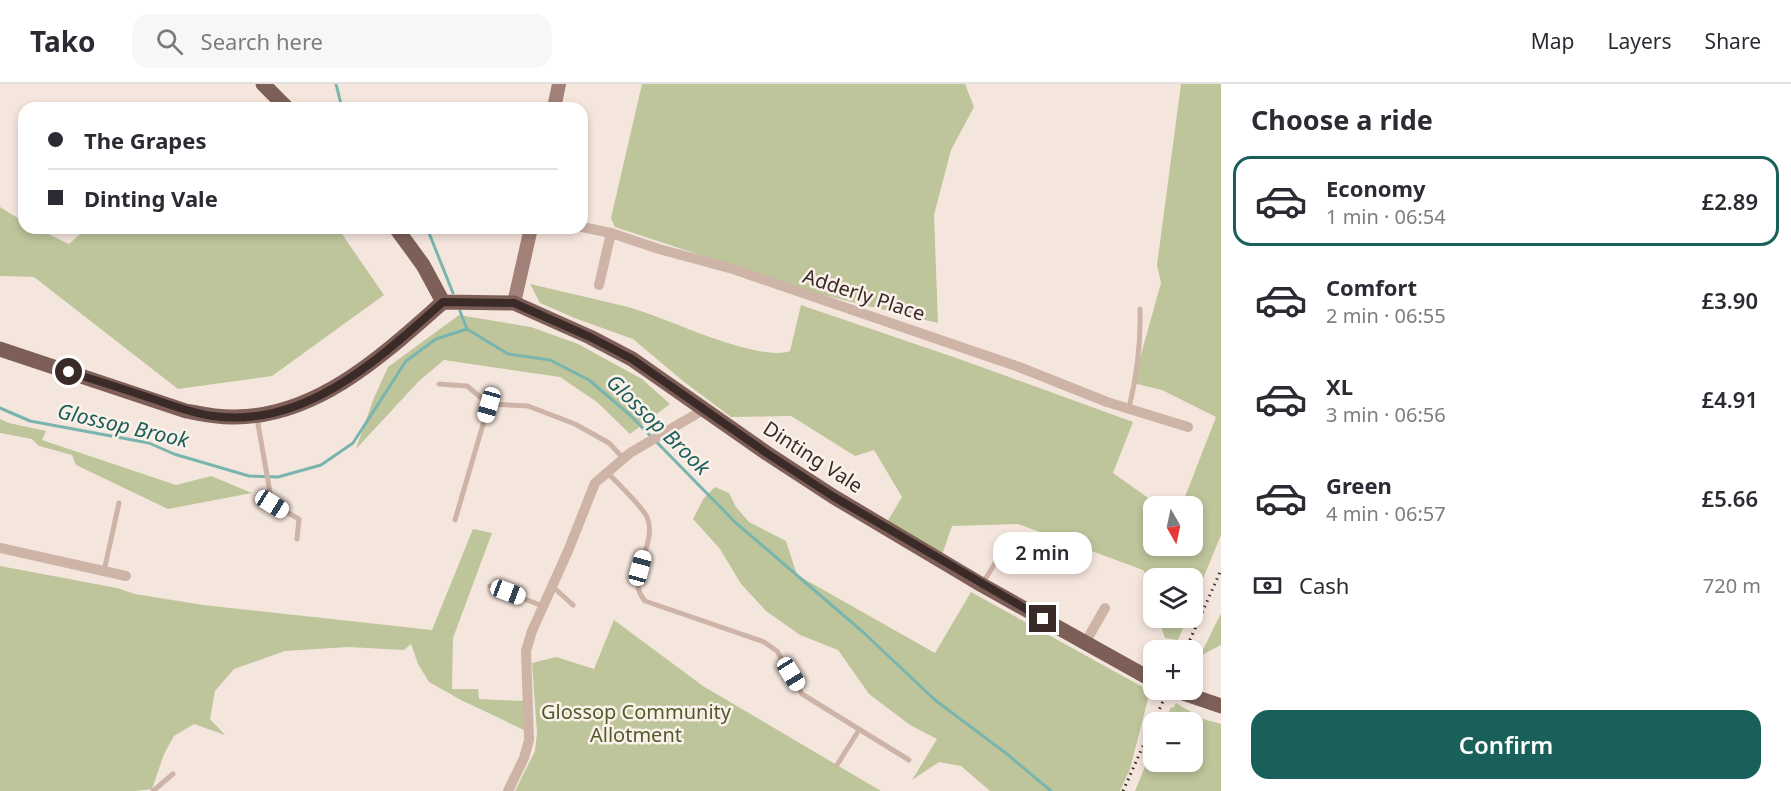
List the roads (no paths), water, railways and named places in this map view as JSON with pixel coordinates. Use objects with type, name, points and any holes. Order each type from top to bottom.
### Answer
[{"type":"main road","points":[[264,84],[281,102]]},
{"type":"main road","points":[[0,349],[186,411],[213,416],[257,416],[297,406],[345,381],[443,302],[423,265],[400,234]]},
{"type":"main road","name":"Dinting Vale","points":[[443,302],[514,303],[590,337],[632,359],[703,410],[834,497],[982,585],[1143,675]]},
{"type":"main road","points":[[1203,700],[1221,706]]},
{"type":"street","points":[[555,102],[559,84]]},
{"type":"street","name":"Adderly Place","points":[[588,227],[733,269],[956,345],[1130,410],[1188,427]]},
{"type":"street","points":[[599,285],[611,233]]},
{"type":"street","points":[[514,303],[530,234]]},
{"type":"street","points":[[508,791],[530,740],[526,651],[532,631],[595,483],[623,458],[703,410]]},
{"type":"street","points":[[0,548],[126,576]]},
{"type":"street","points":[[1085,643],[1105,608]]},
{"type":"lane","points":[[1130,410],[1141,335],[1140,309]]},
{"type":"lane","points":[[439,384],[467,386],[489,405],[528,406],[575,424],[609,443],[623,458]]},
{"type":"lane","points":[[455,520],[489,405]]},
{"type":"lane","points":[[257,416],[272,504],[299,519],[297,539]]},
{"type":"lane","points":[[607,471],[647,517],[649,532],[637,582],[638,593],[645,601],[764,642],[777,651],[802,694],[909,760]]},
{"type":"lane","points":[[104,571],[119,503]]},
{"type":"lane","points":[[982,585],[1010,538]]},
{"type":"lane","points":[[490,586],[543,606]]},
{"type":"lane","points":[[552,586],[573,605]]},
{"type":"lane","points":[[837,765],[859,730]]},
{"type":"lane","points":[[153,791],[173,774]]},
{"type":"waterway","points":[[336,84],[340,102]]},
{"type":"waterway","points":[[429,234],[453,293]]},
{"type":"waterway","points":[[460,311],[467,329]]},
{"type":"waterway","name":"Glossop Brook","points":[[0,408],[30,421],[149,443],[174,454],[249,476],[278,477],[321,465],[353,443],[406,361],[436,339],[467,329],[508,354],[550,360],[589,380],[630,415],[736,523],[864,633],[935,700],[1007,754],[1051,791]]},
{"type":"railway","points":[[1190,640],[1221,570]]},
{"type":"railway","points":[[1123,791],[1164,700]]},
{"type":"park label","name":"Glossop Community Allotment","points":[[636,724]]}]
